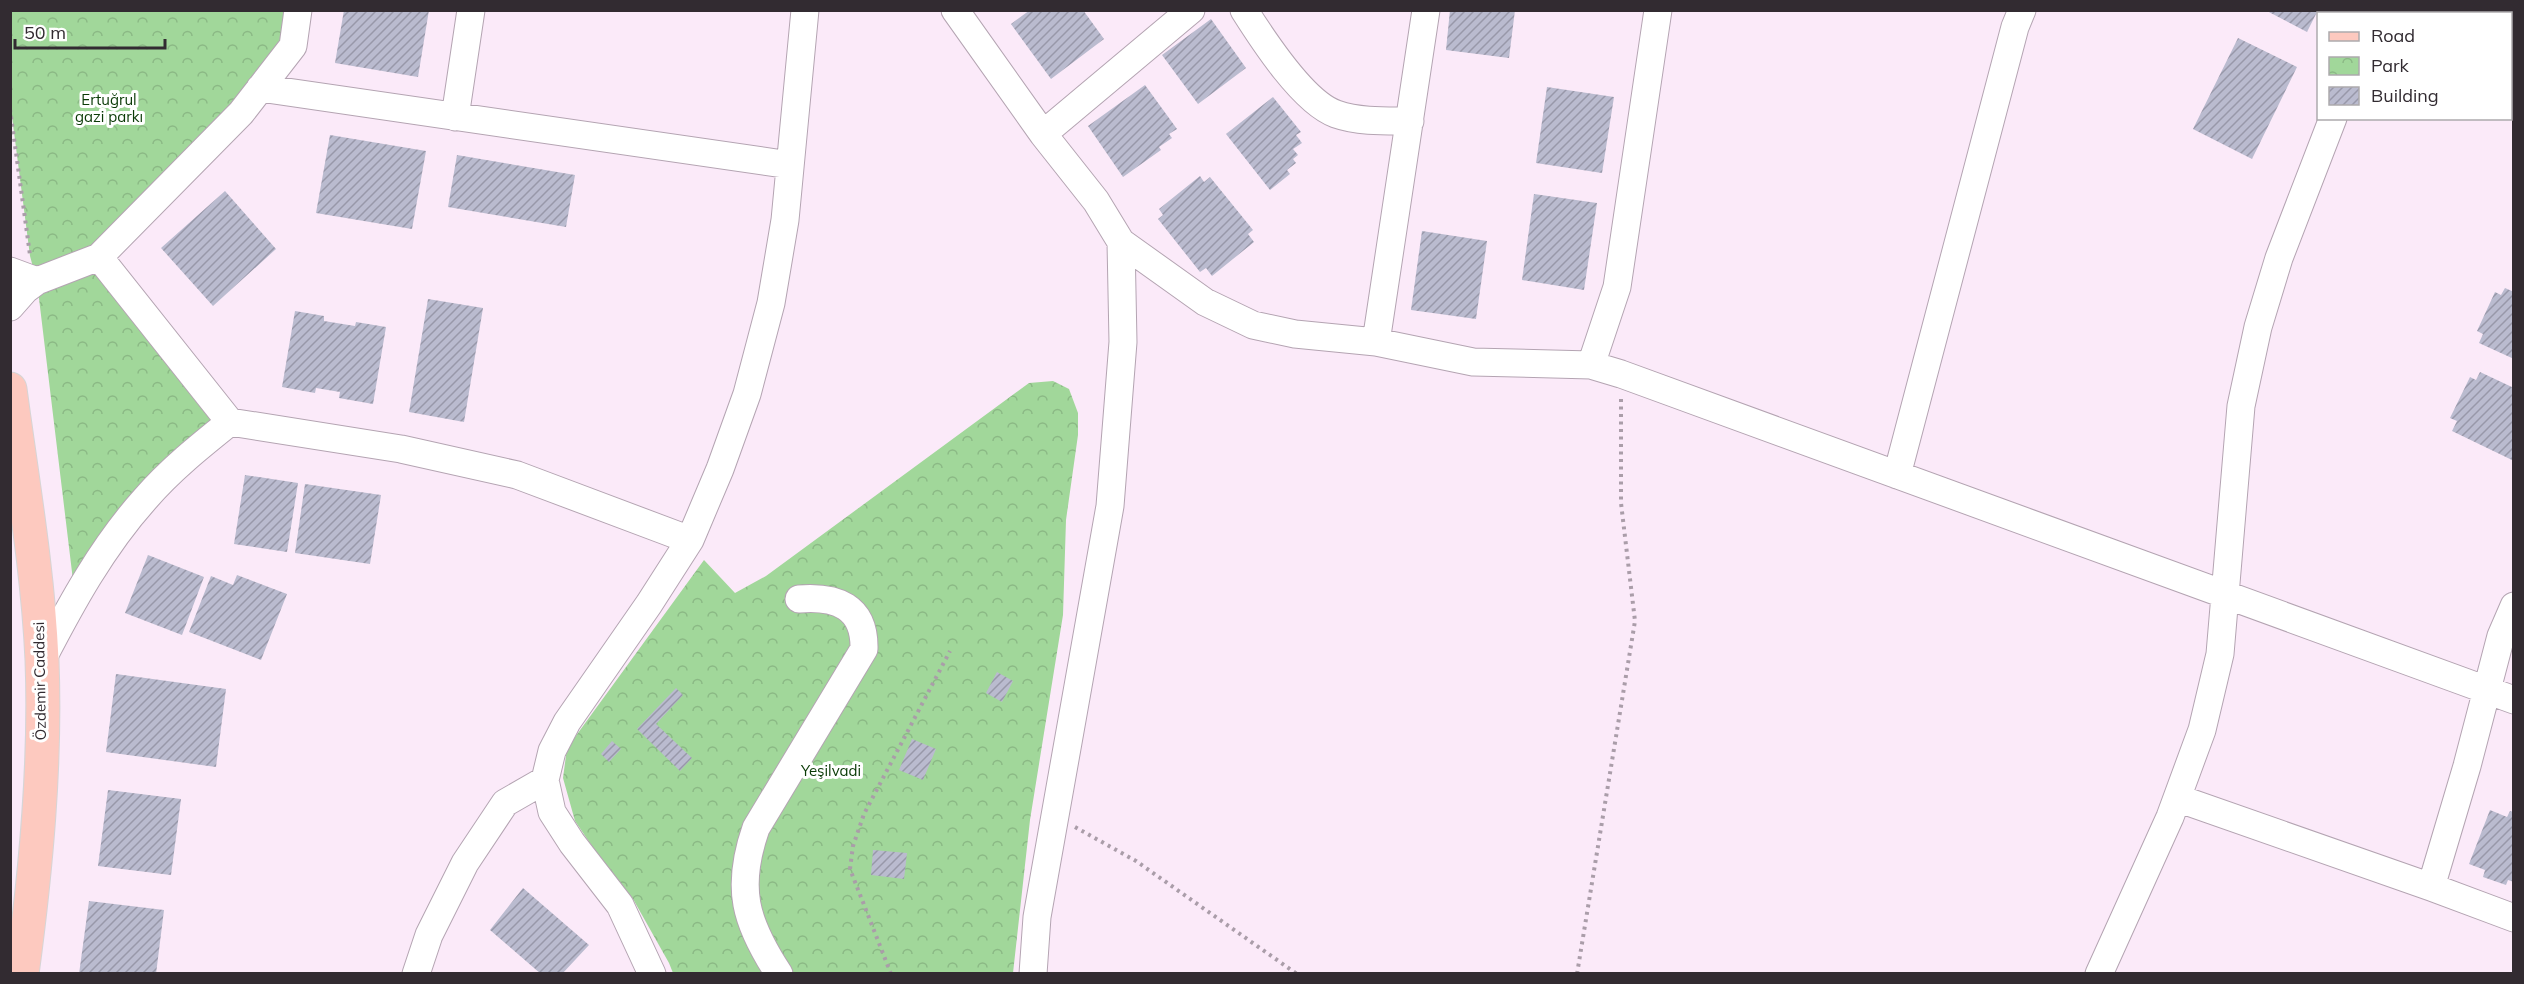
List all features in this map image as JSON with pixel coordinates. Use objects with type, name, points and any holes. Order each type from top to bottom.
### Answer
[{"type":"main road","name":"Özdemir Caddesi","points":[[10,389],[36,582],[42,660],[38,813],[31,907],[22,974]]},
{"type":"street","points":[[10,307],[25,290],[37,282],[99,257],[241,113],[293,46],[298,10]]},
{"type":"street","points":[[455,117],[471,10]]},
{"type":"street","points":[[652,974],[620,905],[572,843],[552,812],[545,780],[552,751],[567,722],[649,604],[690,540],[720,469],[747,394],[771,303],[785,220],[805,10]]},
{"type":"street","points":[[955,10],[1043,134],[1096,201],[1121,242],[1205,302],[1252,325],[1295,334],[1376,342],[1473,362],[1591,365],[2514,700]]},
{"type":"street","points":[[1043,134],[1191,10]]},
{"type":"street","points":[[1244,10],[1284,68],[1311,97],[1334,113],[1369,121],[1410,121]]},
{"type":"street","points":[[1376,342],[1425,10]]},
{"type":"street","points":[[1591,365],[1617,287],[1658,10]]},
{"type":"street","points":[[1897,475],[2015,27],[2022,10]]},
{"type":"street","points":[[260,88],[790,165]]},
{"type":"street","points":[[2099,974],[2177,798],[2202,730],[2220,654],[2241,406],[2258,327],[2279,258],[2332,120]]},
{"type":"street","points":[[1033,974],[1037,916],[1110,507],[1123,342],[1121,242]]},
{"type":"street","points":[[99,257],[230,422],[401,449],[517,475],[690,540]]},
{"type":"street","points":[[10,271],[37,282]]},
{"type":"street","points":[[42,660],[75,597],[108,545],[144,499],[179,464],[230,422]]},
{"type":"street","points":[[779,974],[752,924],[744,901],[749,849],[756,828],[864,649],[860,622],[850,609],[821,597],[799,599]]},
{"type":"street","points":[[2431,887],[2467,766],[2501,636],[2514,606]]},
{"type":"street","points":[[416,974],[429,935],[465,863],[505,803],[545,780]]},
{"type":"street","points":[[2177,798],[2514,918]]},
{"type":"path","points":[[10,109],[30,256],[37,282]]},
{"type":"path","points":[[1577,974],[1635,621],[1621,503],[1620,374]]},
{"type":"path","points":[[891,974],[850,869],[853,846],[864,814],[950,651]]},
{"type":"path","points":[[1056,816],[1136,861],[1298,974]]},
{"type":"green space","name":"Ertuğrul gazi parkı","points":[[10,11],[298,11],[293,46],[100,257],[230,422],[75,597],[37,282],[30,256],[11,109]]},
{"type":"green space","name":"Yeşilvadi","points":[[1053,381],[1069,389],[1078,413],[1078,435],[1066,520],[1063,615],[1030,820],[1013,973],[673,973],[633,899],[598,855],[575,821],[563,778],[567,748],[704,560],[735,593],[766,576],[1029,383]]},
{"type":"building","points":[[344,10],[429,10],[418,77],[335,63]]},
{"type":"building","points":[[1030,10],[1083,10],[1104,39],[1051,79],[1011,24]]},
{"type":"building","points":[[1450,10],[1515,10],[1509,58],[1446,50]]},
{"type":"building","points":[[2265,10],[2318,10],[2307,32]]},
{"type":"building","points":[[1211,19],[1246,68],[1198,104],[1162,55]]},
{"type":"building","points":[[2238,38],[2297,67],[2252,159],[2193,129]]},
{"type":"building","points":[[1145,85],[1177,129],[1169,134],[1172,138],[1159,147],[1161,150],[1123,177],[1088,126]]},
{"type":"building","points":[[1547,87],[1614,97],[1602,173],[1536,163]]},
{"type":"building","points":[[1273,97],[1301,132],[1296,135],[1302,143],[1293,149],[1298,155],[1293,159],[1296,163],[1287,170],[1290,174],[1270,190],[1226,134]]},
{"type":"building","points":[[330,135],[426,151],[412,229],[316,213]]},
{"type":"building","points":[[457,155],[575,175],[566,227],[448,207]]},
{"type":"building","points":[[1200,176],[1204,182],[1210,177],[1253,230],[1248,234],[1254,242],[1212,276],[1206,268],[1200,272],[1158,219],[1163,215],[1159,209]]},
{"type":"building","points":[[225,191],[276,249],[213,306],[161,248]]},
{"type":"building","points":[[1534,194],[1597,203],[1584,290],[1522,280]]},
{"type":"building","points":[[1422,231],[1487,241],[1476,319],[1411,310]]},
{"type":"building","points":[[2505,288],[2514,292],[2514,359],[2479,343],[2483,334],[2477,331],[2495,292],[2501,295]]},
{"type":"building","points":[[428,299],[483,308],[464,422],[409,412]]},
{"type":"building","points":[[295,311],[324,316],[324,321],[355,326],[356,322],[386,327],[373,404],[339,398],[340,392],[316,388],[315,393],[282,387]]},
{"type":"building","points":[[2480,372],[2514,388],[2512,460],[2452,431],[2457,421],[2450,418],[2470,377],[2476,380]]},
{"type":"building","points":[[245,475],[298,483],[287,552],[234,544]]},
{"type":"building","points":[[305,484],[381,495],[370,564],[295,553]]},
{"type":"building","points":[[148,555],[204,577],[182,635],[125,613]]},
{"type":"building","points":[[237,575],[287,594],[261,660],[189,632],[211,576],[233,585]]},
{"type":"building","points":[[997,672],[1013,681],[1002,702],[986,693]]},
{"type":"building","points":[[116,674],[226,689],[216,767],[106,752]]},
{"type":"building","points":[[676,688],[683,695],[656,724],[692,758],[680,771],[637,729]]},
{"type":"building","points":[[912,739],[936,749],[923,780],[899,770]]},
{"type":"building","points":[[612,741],[621,749],[609,762],[601,754]]},
{"type":"building","points":[[108,790],[181,799],[171,875],[98,866]]},
{"type":"building","points":[[2490,810],[2507,817],[2510,811],[2514,812],[2514,882],[2508,880],[2506,885],[2483,877],[2485,870],[2469,864]]},
{"type":"building","points":[[873,850],[907,853],[904,879],[871,875]]},
{"type":"building","points":[[523,888],[589,945],[562,974],[541,974],[490,930]]},
{"type":"building","points":[[89,901],[164,910],[156,974],[79,974]]}]
